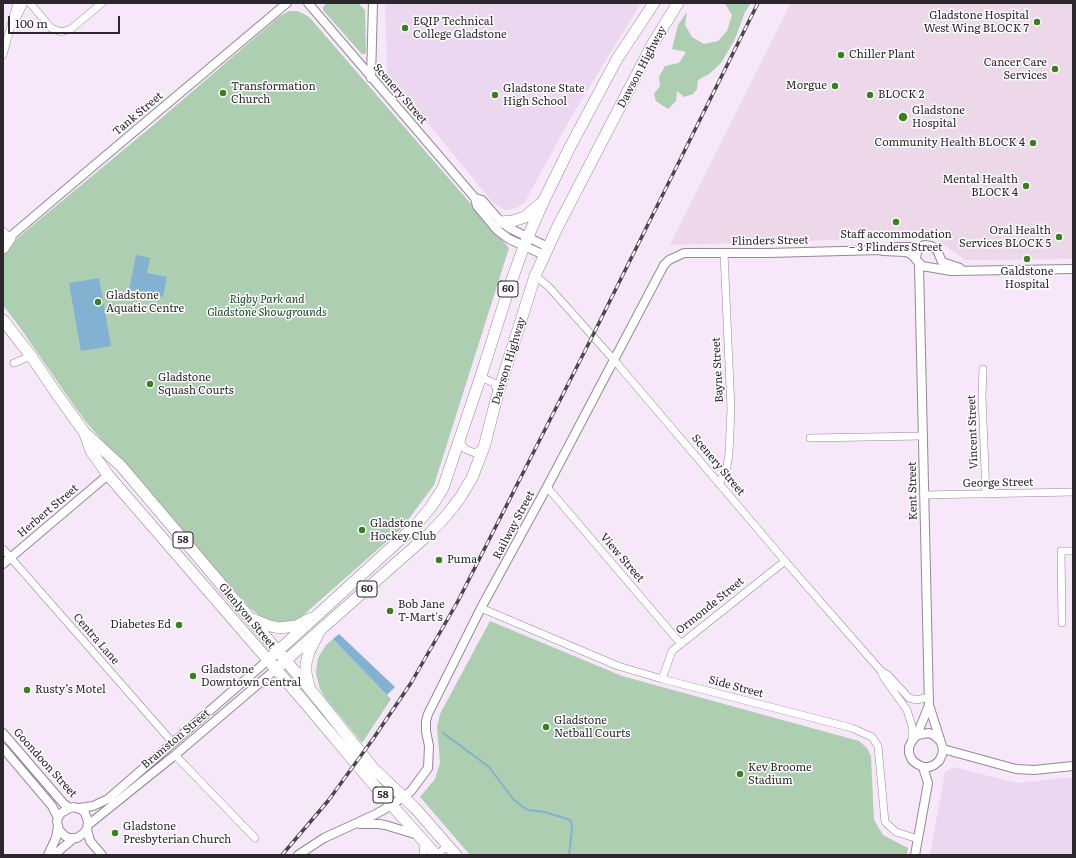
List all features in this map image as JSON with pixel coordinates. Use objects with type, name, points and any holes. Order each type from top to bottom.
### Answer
[{"type":"main road","name":"Dawson Highway","points":[[268,660],[415,526],[431,507],[443,488],[460,442],[499,316],[526,242],[544,200],[570,147],[617,59],[654,3]]},
{"type":"main road","name":"Dawson Highway","points":[[276,669],[429,534],[460,498],[472,478],[484,447],[498,394],[535,276],[546,251],[652,45],[678,3]]},
{"type":"main road","points":[[501,222],[513,221],[525,217],[544,200]]},
{"type":"main road","points":[[3,248],[5,237]]},
{"type":"main road","name":"Glenlyon Street","points":[[3,320],[31,356],[84,432],[121,466],[309,688],[373,768],[403,797],[456,855]]},
{"type":"main road","name":"Glenlyon Street","points":[[84,432],[91,451],[108,475],[436,855]]},
{"type":"main road","name":"60","points":[[248,617],[270,626],[288,628],[296,626],[321,613]]},
{"type":"main road","points":[[309,688],[306,663],[309,652],[319,632]]},
{"type":"street","points":[[3,55],[17,3]]},
{"type":"street","points":[[8,36],[24,3]]},
{"type":"street","points":[[30,3],[51,28],[61,32],[71,29],[102,3]]},
{"type":"street","name":"Tank Street","points":[[5,237],[91,168],[287,3]]},
{"type":"street","name":"Scenery Street","points":[[308,3],[475,198],[477,206],[497,230],[504,236],[526,242],[546,251]]},
{"type":"street","points":[[371,78],[373,3]]},
{"type":"street","name":"Scenery Street","points":[[475,198],[482,200],[501,222],[526,242]]},
{"type":"street","name":"Flinders Street","points":[[880,250],[893,247],[912,246],[918,249],[924,245],[931,246],[937,250],[942,262],[971,271]]},
{"type":"street","points":[[918,249],[917,252],[923,264],[936,264],[938,253]]},
{"type":"street","name":"Flinders Street","points":[[664,265],[669,260],[684,253],[880,250],[906,252],[911,254],[923,264],[951,271],[1073,269]]},
{"type":"street","name":"Bayne Street","points":[[719,484],[727,467],[731,409],[724,253]]},
{"type":"street","name":"Kent Street","points":[[923,264],[919,277],[929,706],[939,740]]},
{"type":"street","name":"Railway Street","points":[[298,855],[324,838],[392,805],[403,797],[416,784],[428,768],[429,746],[426,721],[481,608],[664,265]]},
{"type":"street","name":"Scenery Street","points":[[535,276],[548,286],[614,360],[881,671],[884,678],[907,710],[914,738]]},
{"type":"street","points":[[14,363],[31,356]]},
{"type":"street","name":"Vincent Street","points":[[983,369],[982,396],[986,494]]},
{"type":"street","points":[[479,382],[485,379],[494,383],[498,394]]},
{"type":"street","points":[[810,438],[923,436]]},
{"type":"street","points":[[460,442],[465,449],[475,453],[484,447]]},
{"type":"street","name":"Herbert Street","points":[[3,564],[108,475]]},
{"type":"street","name":"View Street","points":[[546,488],[681,644]]},
{"type":"street","name":"George Street","points":[[924,495],[1073,492]]},
{"type":"street","name":"Centra Lane","points":[[3,549],[173,743]]},
{"type":"street","points":[[1062,623],[1061,551],[1073,551]]},
{"type":"street","name":"Ormonde Street","points":[[662,679],[672,651],[785,561]]},
{"type":"street","name":"Side Street","points":[[481,608],[618,666],[662,679],[852,728],[872,737],[878,746],[886,822],[896,832],[918,839]]},
{"type":"street","name":"Bramston Street","points":[[79,808],[93,806],[108,799],[268,660]]},
{"type":"street","name":"Bramston Street","points":[[88,827],[276,669]]},
{"type":"street","name":"Scenery Street","points":[[881,671],[888,675],[909,698],[917,700],[929,697]]},
{"type":"street","name":"Kent Street","points":[[914,738],[929,706]]},
{"type":"street","name":"Goondoon Street","points":[[3,733],[64,804],[70,808]]},
{"type":"street","points":[[923,733],[929,733],[935,736],[939,740],[943,749],[939,761],[929,767],[923,767],[912,760],[909,754],[909,747],[914,738],[923,733]]},
{"type":"street","name":"Goondoon Street","points":[[3,748],[52,806],[58,822]]},
{"type":"street","points":[[943,749],[1016,769],[1034,770],[1073,766]]},
{"type":"street","points":[[175,755],[255,838]]},
{"type":"street","points":[[915,855],[928,783],[923,767]]},
{"type":"street","points":[[48,855],[56,838],[61,813],[70,808],[79,808],[85,813],[87,817],[90,841],[102,855]]},
{"type":"street","points":[[58,822],[59,830],[65,836],[77,837],[95,855]]},
{"type":"street","points":[[353,824],[378,824],[394,827],[421,838],[423,855]]},
{"type":"street","points":[[54,855],[88,827]]},
{"type":"street","points":[[436,855],[448,845]]},
{"type":"shaded area","name":"Gladstone State High School","points":[[385,3],[641,3],[571,117],[525,202],[516,208],[506,210],[494,204],[387,73]]},
{"type":"shaded area","name":"Gladstone Hospital","points":[[791,3],[1073,3],[1073,259],[965,260],[923,231],[897,238],[670,245]]},
{"type":"shaded area","points":[[953,767],[1017,783],[1073,777],[1073,855],[930,855],[945,772]]},
{"type":"green space","points":[[358,3],[365,10],[365,54],[362,54],[359,51],[323,10],[323,7],[326,4]]},
{"type":"green space","points":[[723,3],[751,3],[745,12],[735,39],[721,63],[709,74],[698,80],[697,89],[693,94],[684,97],[677,91],[676,101],[668,109],[656,101],[654,94],[660,86],[659,77],[665,66],[679,63],[686,52],[672,49],[678,25],[687,12],[685,25],[692,37],[704,44],[718,41],[727,31],[732,15]]},
{"type":"green space","name":"Rigby Park and Gladstone Showgrounds","points":[[289,11],[297,11],[310,18],[509,248],[434,485],[402,528],[300,618],[289,622],[280,622],[269,620],[260,616],[250,608],[86,422],[3,305],[3,250],[151,127],[280,16]]},
{"type":"green space","points":[[490,621],[622,676],[859,741],[867,748],[871,756],[874,820],[883,835],[908,848],[907,855],[470,855],[420,797],[435,779],[440,763],[437,727],[440,714]]},
{"type":"green space","points":[[333,639],[391,699],[362,743],[326,699],[320,689],[316,672],[318,658],[326,645]]},
{"type":"water","points":[[136,255],[150,258],[147,273],[167,277],[163,297],[129,290]]},
{"type":"water","points":[[99,278],[111,346],[81,351],[69,283]]},
{"type":"water","points":[[339,634],[395,687],[387,695],[333,639]]},
{"type":"waterway","points":[[443,733],[489,767],[514,800],[523,807],[528,810],[545,812],[571,821],[572,830],[569,855]]},
{"type":"railway","points":[[282,855],[328,801],[373,739],[411,683],[458,601],[592,337],[758,3]]},
{"type":"place","name":"Gladstone Hospital West Wing BLOCK 7","points":[[1037,22]]},
{"type":"place","name":"EQIP Technical College Gladstone","points":[[405,28]]},
{"type":"place","name":"Chiller Plant","points":[[841,55]]},
{"type":"place","name":"Cancer Care Services","points":[[1055,69]]},
{"type":"place","name":"Morgue","points":[[835,86]]},
{"type":"place","name":"Transformation Church","points":[[223,93]]},
{"type":"place","name":"Gladstone State High School","points":[[495,95]]},
{"type":"place","name":"BLOCK 2","points":[[870,95]]},
{"type":"place","name":"Gladstone Hospital","points":[[903,117]]},
{"type":"place","name":"Community Health BLOCK 4","points":[[1033,143]]},
{"type":"place","name":"Mental Health BLOCK 4","points":[[1026,186]]},
{"type":"place","name":"Staff accommodation – 3 Flinders Street","points":[[896,222]]},
{"type":"place","name":"Oral Health Services BLOCK 5","points":[[1059,237]]},
{"type":"place","name":"Galdstone Hospital","points":[[1027,259]]},
{"type":"place","name":"Gladstone Aquatic Centre","points":[[98,302]]},
{"type":"place","name":"Gladstone Squash Courts","points":[[150,384]]},
{"type":"place","name":"Gladstone Hockey Club","points":[[362,530]]},
{"type":"place","name":"Puma","points":[[439,560]]},
{"type":"place","name":"Bob Jane T-Mart's","points":[[390,611]]},
{"type":"place","name":"Diabetes Ed","points":[[179,625]]},
{"type":"place","name":"Gladstone Downtown Central","points":[[193,676]]},
{"type":"place","name":"Rusty’s Motel","points":[[27,690]]},
{"type":"place","name":"Gladstone Netball Courts","points":[[546,727]]},
{"type":"place","name":"Kev Broome Stadium","points":[[740,774]]},
{"type":"place","name":"Gladstone Presbyterian Church","points":[[115,833]]}]
